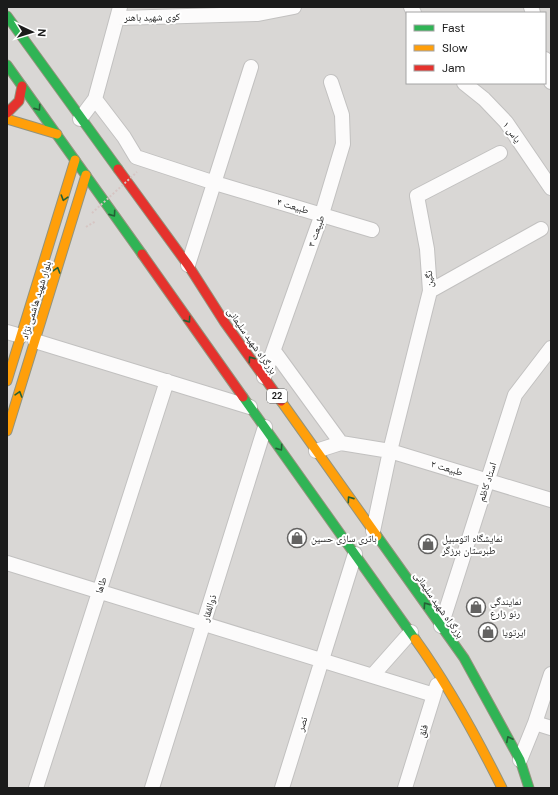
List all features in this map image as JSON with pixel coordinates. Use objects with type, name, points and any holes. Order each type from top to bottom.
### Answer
[{"type":"main road","name":"بزرگراه شهید سلیمانی","points":[[7,16],[80,119],[188,265],[225,323],[464,658],[520,760],[529,788]]},
{"type":"main road","points":[[7,65],[440,674],[474,733],[502,788]]},
{"type":"main road","points":[[7,112],[19,102],[22,86]]},
{"type":"main road","points":[[7,119],[57,134]]},
{"type":"main road","name":"بلوار شهید هاشمی نژاد","points":[[7,381],[75,160]]},
{"type":"main road","name":"بلوار شهید هاشمی نژاد","points":[[7,431],[86,175]]},
{"type":"main road","points":[[57,218],[71,223]]},
{"type":"main road","points":[[21,336],[35,341]]},
{"type":"street","name":"کوی شهید باهنر","points":[[80,119],[95,100],[119,12],[258,14],[294,7]]},
{"type":"street","points":[[546,63],[551,82]]},
{"type":"street","points":[[188,265],[251,67]]},
{"type":"street","name":"طبیعت ٣","points":[[264,377],[322,214],[343,144],[342,115],[331,82]]},
{"type":"street","name":"یاس ۱","points":[[465,84],[484,99],[506,122],[551,188]]},
{"type":"street","name":"طبیعت ۴","points":[[95,100],[124,137],[136,157],[215,184],[322,214],[372,230]]},
{"type":"street","name":"نگین","points":[[373,531],[390,451],[430,291],[427,249],[417,196],[500,153]]},
{"type":"street","points":[[430,291],[541,229]]},
{"type":"street","points":[[7,332],[21,336]]},
{"type":"street","points":[[35,341],[251,407]]},
{"type":"street","name":"استاد کاظم","points":[[441,626],[515,394],[551,348]]},
{"type":"street","points":[[274,352],[341,443],[316,451]]},
{"type":"street","name":"طاها","points":[[36,788],[166,381]]},
{"type":"street","name":"ذوالفقار","points":[[152,788],[265,427]]},
{"type":"street","name":"طبیعت ۲","points":[[341,443],[390,451],[551,500]]},
{"type":"street","name":"نصر","points":[[282,788],[355,554]]},
{"type":"street","points":[[7,563],[434,694]]},
{"type":"street","points":[[372,676],[411,632]]},
{"type":"street","name":"فلق","points":[[405,788],[440,674]]},
{"type":"street","points":[[520,760],[535,723],[551,674]]},
{"type":"street","points":[[535,723],[551,728]]},
{"type":"path","points":[[92,213],[137,172]]},
{"type":"shaded area","points":[[7,7],[551,7],[551,788],[7,788]]},
{"type":"traffic: fast","points":[[7,16],[118,169]]},
{"type":"traffic: fast","points":[[7,65],[142,254]]},
{"type":"traffic: fast","points":[[243,397],[415,639]]},
{"type":"traffic: fast","points":[[377,536],[464,658],[520,760],[529,788]]},
{"type":"traffic: slow","points":[[7,119],[57,134]]},
{"type":"traffic: slow","points":[[7,381],[75,160]]},
{"type":"traffic: slow","points":[[7,431],[86,175]]},
{"type":"traffic: slow","points":[[281,401],[377,536]]},
{"type":"traffic: slow","points":[[415,639],[462,712],[502,788]]},
{"type":"traffic: jam","points":[[7,113],[19,101],[22,86]]},
{"type":"traffic: jam","points":[[118,169],[188,265],[225,323],[281,401]]},
{"type":"traffic: jam","points":[[142,254],[243,397]]},
{"type":"place","name":"باتری سازی حسین","points":[[297,538]]},
{"type":"place","name":"نمایشگاه اتومبیل طبرستان برزگر","points":[[428,544]]},
{"type":"place","name":"نمایندگی رنو زارع","points":[[476,607]]},
{"type":"place","name":"ایرتویا","points":[[488,632]]}]
